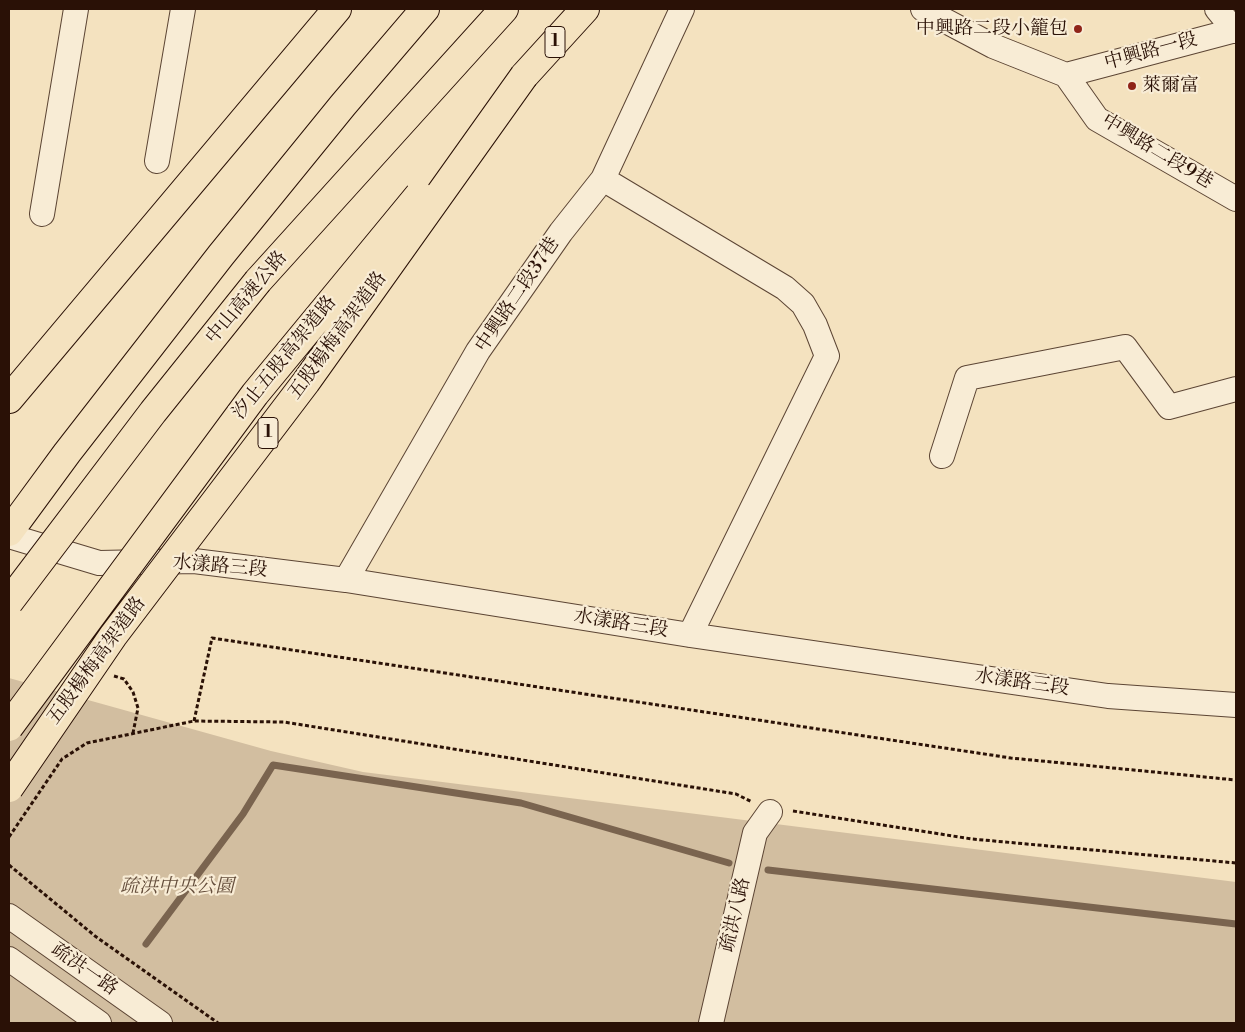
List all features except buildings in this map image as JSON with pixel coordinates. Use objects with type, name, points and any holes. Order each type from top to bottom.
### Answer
[{"type":"highway","points":[[9,399],[337,9]]},
{"type":"highway","points":[[9,532],[67,453],[221,255],[343,105],[425,9]]},
{"type":"highway","name":"中山高速公路","points":[[9,602],[153,412],[258,281],[504,9]]},
{"type":"highway","name":"汐止五股高架道路","points":[[9,727],[255,394],[456,149],[585,9]]},
{"type":"highway","name":"五股楊梅高架道路","points":[[9,788],[113,636],[306,382],[524,76]]},
{"type":"street","points":[[42,214],[76,9]]},
{"type":"street","points":[[157,161],[183,9]]},
{"type":"street","name":"中興路二段37巷","points":[[346,580],[478,351],[561,232],[603,179],[682,9]]},
{"type":"street","points":[[924,9],[993,46],[1066,75]]},
{"type":"street","points":[[1217,9],[1236,30]]},
{"type":"street","name":"中興路一段","points":[[1066,75],[1236,30]]},
{"type":"street","name":"中興路二段9巷","points":[[1066,75],[1097,119],[1236,199]]},
{"type":"street","points":[[603,179],[785,288],[803,304],[815,325],[827,356],[690,635]]},
{"type":"street","points":[[942,456],[967,378],[1125,347],[1169,407],[1236,389]]},
{"type":"street","name":"水漾路三段","points":[[9,536],[99,563],[194,561],[346,580],[690,635],[1108,696],[1236,705]]},
{"type":"street","name":"疏洪八路","points":[[711,1023],[755,833],[770,812]]},
{"type":"street","name":"疏洪一路","points":[[9,916],[160,1023]]},
{"type":"street","name":"疏洪一路","points":[[9,959],[99,1023]]},
{"type":"path","points":[[194,721],[212,638],[1011,758],[1236,780]]},
{"type":"path","points":[[108,674],[124,679],[133,692],[138,708],[133,734]]},
{"type":"path","points":[[9,837],[62,759],[87,743],[194,721],[284,722],[736,794],[770,812],[784,809],[972,838],[1236,863]]},
{"type":"path","points":[[9,865],[95,936],[218,1023]]},
{"type":"green space","name":"疏洪中央公園","points":[[9,678],[271,751],[363,772],[1236,882],[1236,1023],[9,1023]]},
{"type":"waterway","points":[[146,944],[243,814],[273,765],[521,803],[729,863]]},
{"type":"waterway","points":[[768,870],[1236,924]]},
{"type":"place","name":"中興路二段小籠包","points":[[1078,29]]},
{"type":"place","name":"萊爾富","points":[[1132,86]]}]
